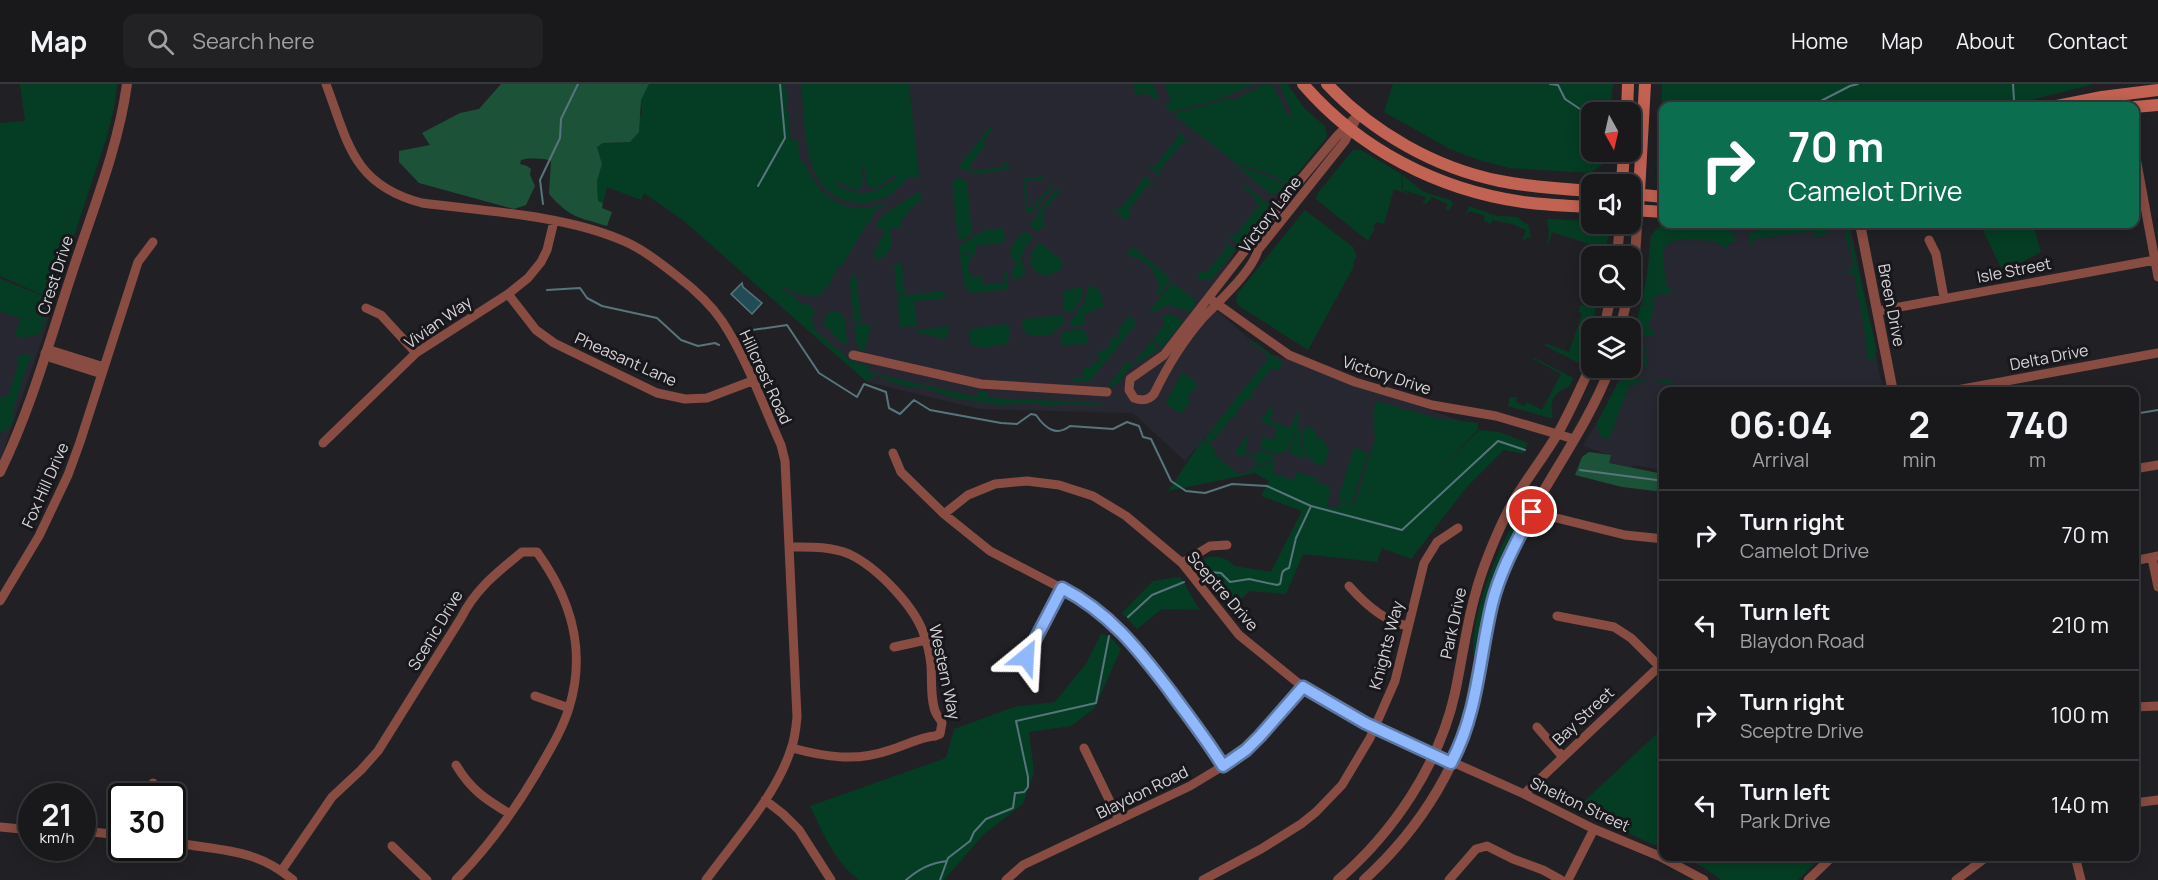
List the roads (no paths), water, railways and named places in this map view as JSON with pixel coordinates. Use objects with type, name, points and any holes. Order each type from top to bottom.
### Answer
[{"type":"main road","points":[[1303,84],[1348,128],[1406,165],[1463,189],[1521,202],[1581,206]]},
{"type":"main road","points":[[1327,84],[1359,114],[1414,150],[1463,171],[1515,184],[1581,190]]},
{"type":"main road","points":[[1627,102],[1628,84]]},
{"type":"main road","points":[[1636,174],[1645,84]]},
{"type":"main road","points":[[2077,102],[2158,90]]},
{"type":"main road","points":[[2139,107],[2158,105]]},
{"type":"main road","points":[[1641,195],[1659,196]]},
{"type":"main road","points":[[1641,210],[1659,212]]},
{"type":"street","name":"Crest Drive","points":[[0,472],[45,353],[118,133],[127,84]]},
{"type":"street","name":"Hillcrest Road","points":[[326,84],[353,156],[364,171],[381,187],[401,198],[422,203],[555,221],[603,232],[631,244],[655,259],[696,291],[720,319],[737,346],[780,444],[785,461],[798,705],[792,748],[783,769],[765,800],[706,880]]},
{"type":"street","name":"Victory Lane","points":[[1348,128],[1345,141],[1258,250],[1256,258],[1171,359],[1151,398],[1143,401],[1134,398],[1129,390],[1130,379],[1164,355],[1292,190],[1359,114]]},
{"type":"street","points":[[2139,183],[2158,277]]},
{"type":"street","name":"Vivian Way","points":[[323,443],[416,353],[508,294],[528,278],[547,250],[555,221]]},
{"type":"street","name":"Breen Drive","points":[[1861,228],[1892,387]]},
{"type":"street","points":[[1929,240],[1936,254],[1944,298]]},
{"type":"street","name":"Fox Hill Drive","points":[[0,601],[39,536],[55,503],[80,442],[138,262],[153,242]]},
{"type":"street","name":"Isle Street","points":[[1878,311],[2155,260]]},
{"type":"street","name":"Pheasant Lane","points":[[508,294],[531,325],[554,343],[657,393],[684,399],[707,398],[752,381]]},
{"type":"street","name":"Victory Drive","points":[[1209,298],[1289,355],[1355,382],[1432,405],[1496,416],[1574,439]]},
{"type":"street","points":[[366,308],[381,315],[416,353]]},
{"type":"street","points":[[45,353],[53,351],[103,371]]},
{"type":"street","name":"Delta Drive","points":[[1973,387],[2158,353]]},
{"type":"street","points":[[853,355],[981,384],[1107,392]]},
{"type":"street","name":"Park Drive","points":[[1364,880],[1386,860],[1419,819],[1438,790],[1466,628],[1485,564],[1513,503],[1557,434],[1585,378]]},
{"type":"street","name":"Park Drive","points":[[1338,880],[1357,864],[1464,734],[1474,701],[1493,602],[1503,572],[1532,512],[1588,417],[1606,378]]},
{"type":"street","points":[[893,453],[901,472],[944,514],[990,551],[1088,602],[1116,626],[1133,643],[1192,720],[1223,766]]},
{"type":"street","points":[[2139,468],[2158,465]]},
{"type":"street","name":"Sceptre Drive","points":[[944,514],[968,495],[995,484],[1027,481],[1059,485],[1093,496],[1110,505],[1182,563],[1239,635],[1303,687],[1365,723],[1442,759]]},
{"type":"street","points":[[1532,512],[1625,535],[1659,538]]},
{"type":"street","name":"Knights Way","points":[[1203,880],[1261,849],[1316,812],[1336,792],[1352,770],[1395,681],[1418,586],[1430,552],[1437,542],[1458,528]]},
{"type":"street","points":[[1182,563],[1210,546],[1227,545]]},
{"type":"street","name":"Western Way","points":[[789,547],[829,548],[849,554],[858,559],[906,602],[917,618],[926,640],[936,715],[942,723],[940,734],[887,752],[858,757],[832,757],[792,748]]},
{"type":"street","name":"Scenic Drive","points":[[282,870],[332,797],[378,751],[470,600],[482,586],[522,552],[537,552],[554,578],[571,614],[576,665],[569,708],[553,745],[510,814],[480,855],[456,880]]},
{"type":"street","points":[[2139,560],[2155,557],[2158,587]]},
{"type":"street","points":[[1349,586],[1361,600],[1392,620],[1408,626]]},
{"type":"street","points":[[1026,657],[1062,588]]},
{"type":"street","points":[[1557,616],[1614,627],[1631,638],[1659,662]]},
{"type":"street","points":[[894,647],[926,640]]},
{"type":"street","name":"Bay Street","points":[[1524,794],[1659,666]]},
{"type":"street","name":"Blaydon Road","points":[[1013,878],[1023,865],[1190,786],[1223,766],[1246,750],[1303,687]]},
{"type":"street","points":[[535,696],[569,708]]},
{"type":"street","points":[[2139,707],[2158,706]]},
{"type":"street","points":[[1537,727],[1562,756]]},
{"type":"street","points":[[1084,748],[1119,820]]},
{"type":"street","name":"Shelton Street","points":[[1442,759],[1524,794],[1594,829],[1659,856]]},
{"type":"street","points":[[456,765],[465,781],[482,797],[510,814]]},
{"type":"street","points":[[765,800],[799,830],[831,880]]},
{"type":"street","points":[[2139,802],[2158,800]]},
{"type":"street","points":[[0,827],[18,829]]},
{"type":"street","points":[[1568,880],[1594,829]]},
{"type":"street","points":[[186,844],[224,848],[249,855],[282,870],[293,880]]},
{"type":"street","points":[[392,846],[427,880]]},
{"type":"street","points":[[1449,880],[1476,849],[1487,846],[1561,880]]},
{"type":"street","name":"Shelton Street","points":[[1666,861],[1687,876],[1704,880]]},
{"type":"street","points":[[1808,880],[1828,861]]},
{"type":"street","points":[[1956,880],[1981,861]]},
{"type":"street","points":[[2076,861],[2081,880]]},
{"type":"water","points":[[742,283],[743,287],[762,303],[752,314],[731,294]]},
{"type":"waterway","points":[[543,204],[540,180],[560,138],[561,119],[578,84]]},
{"type":"waterway","points":[[758,186],[785,138],[780,84]]},
{"type":"waterway","points":[[1550,84],[1558,85],[1565,99],[1581,110]]},
{"type":"waterway","points":[[1819,102],[1858,84]]},
{"type":"waterway","points":[[2013,84],[2014,100]]},
{"type":"waterway","points":[[547,290],[580,288],[587,298],[602,306],[657,318],[681,340],[698,346],[715,343],[719,345]]},
{"type":"waterway","points":[[739,332],[787,325],[819,373],[857,397],[864,384],[886,392],[889,408],[900,414],[914,400],[930,410],[1001,423],[1017,424],[1031,414],[1036,415],[1043,424],[1055,431],[1070,426],[1113,429],[1127,422],[1139,426],[1143,437],[1151,439],[1171,481],[1186,491],[1205,493],[1232,484],[1267,486],[1311,506],[1402,530],[1498,441],[1525,450]]},
{"type":"waterway","points":[[2139,413],[2158,410]]},
{"type":"waterway","points":[[1580,470],[1659,480]]},
{"type":"waterway","points":[[1209,572],[1221,573],[1230,582],[1249,579],[1280,584],[1283,572],[1289,568],[1296,538],[1311,506]]},
{"type":"waterway","points":[[1128,617],[1152,595],[1184,582]]},
{"type":"waterway","points":[[940,880],[948,858],[970,841],[974,832],[986,819],[1013,808],[1015,793],[1024,792],[1028,787],[1016,721],[1096,703],[1109,636]]},
{"type":"waterway","points":[[906,880],[925,867],[947,861]]}]
